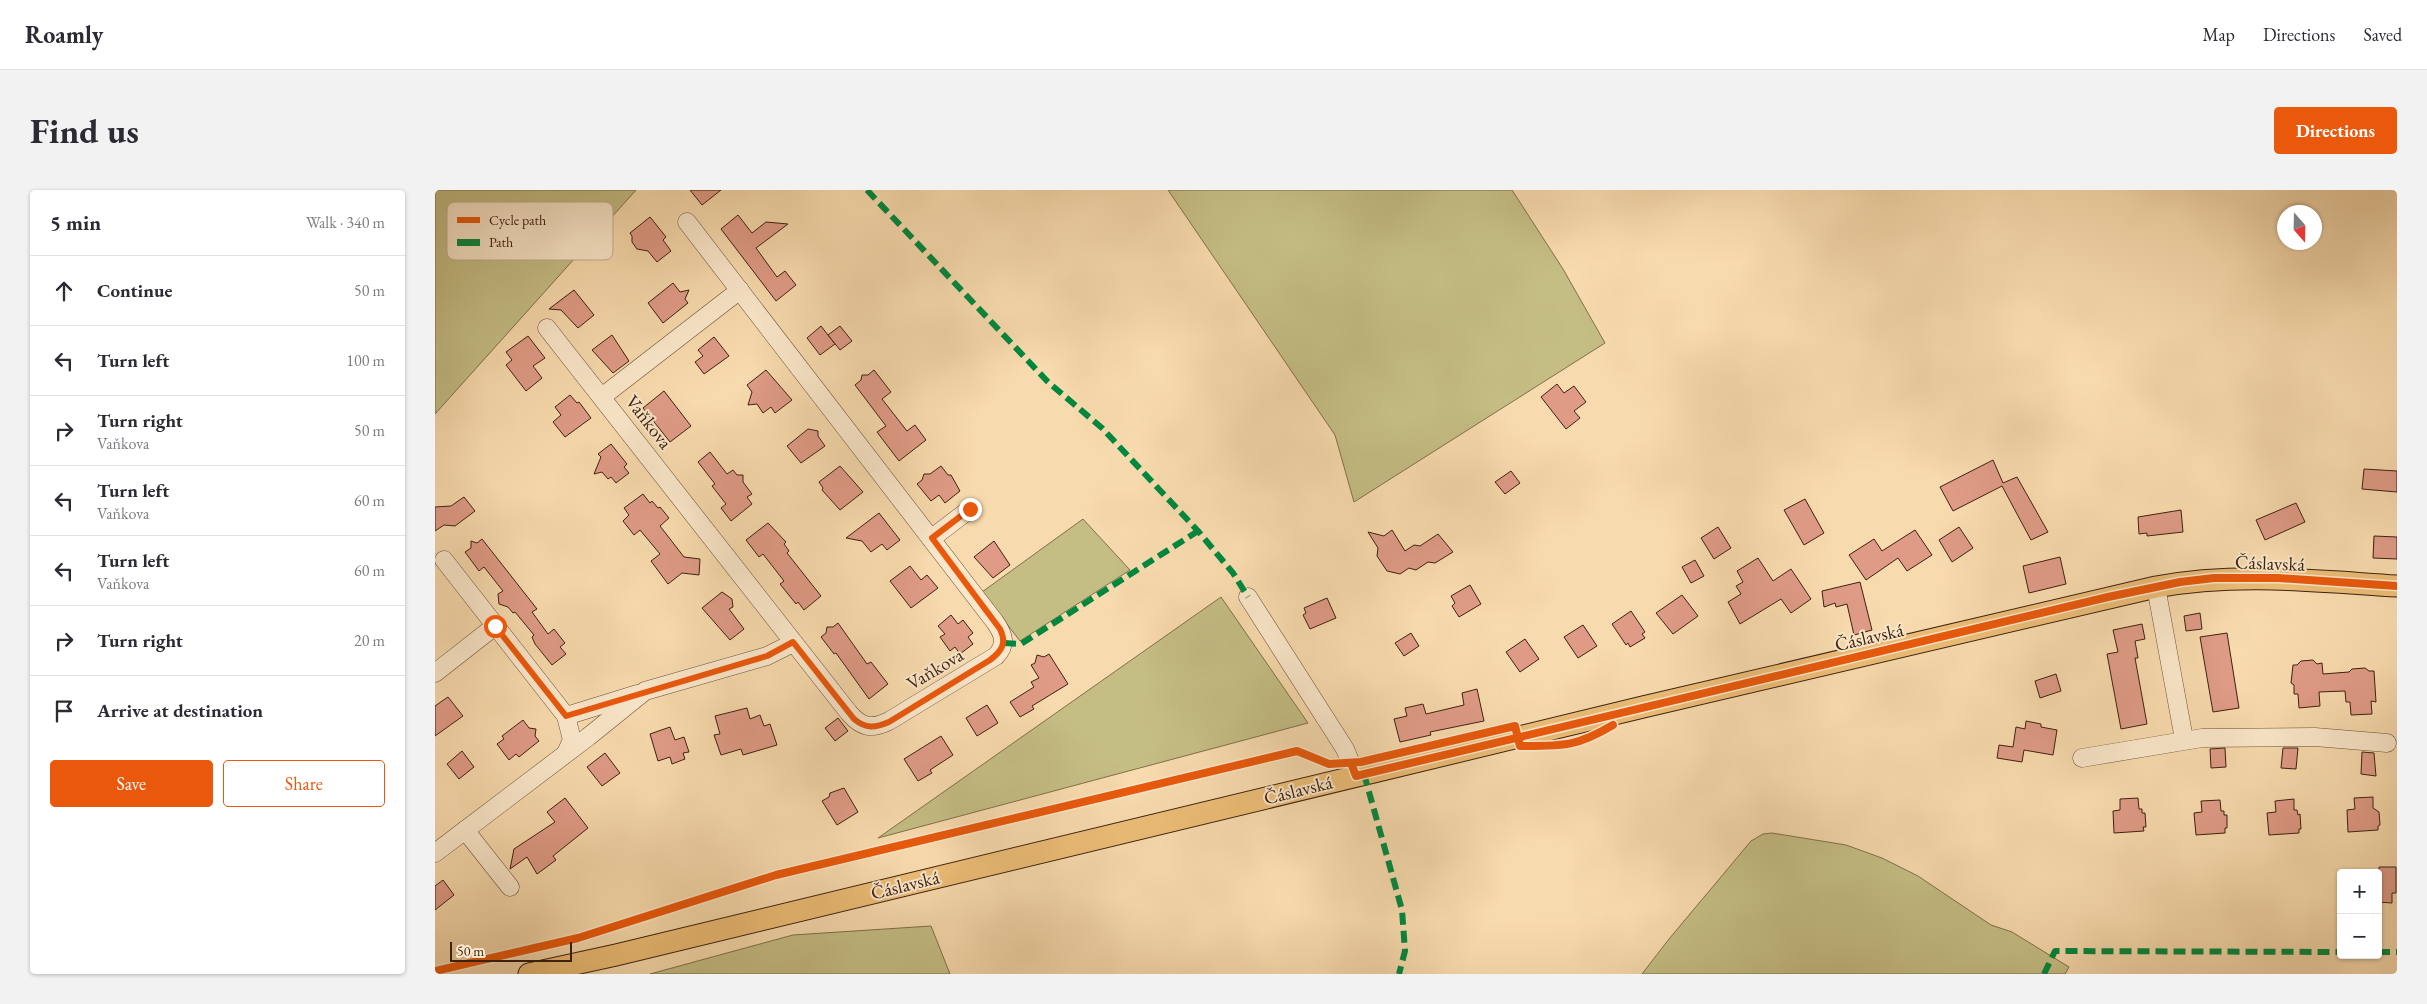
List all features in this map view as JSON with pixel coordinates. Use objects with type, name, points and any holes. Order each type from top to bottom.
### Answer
[{"type":"main road","name":"Čáslavská","points":[[529,974],[2156,587],[2214,578],[2397,586]]},
{"type":"street","name":"Vaňkova","points":[[547,328],[592,386],[603,396],[854,719],[867,727],[889,722],[990,660],[1002,650],[1003,636],[995,622],[687,222]]},
{"type":"street","points":[[603,396],[740,290]]},
{"type":"street","points":[[932,538],[970,509]]},
{"type":"street","points":[[444,560],[566,716],[572,740],[566,753]]},
{"type":"street","points":[[2156,587],[2184,739]]},
{"type":"street","points":[[1248,598],[1345,750],[1356,776]]},
{"type":"street","points":[[435,673],[495,626]]},
{"type":"street","points":[[566,716],[767,656],[793,642]]},
{"type":"street","points":[[435,853],[645,691]]},
{"type":"street","points":[[2082,758],[2184,739],[2276,736],[2387,743]]},
{"type":"street","points":[[465,830],[510,888]]},
{"type":"shaded area","points":[[435,190],[636,190],[613,216],[613,202],[447,202],[447,260],[573,260],[435,414]]},
{"type":"shaded area","points":[[1168,190],[1512,190],[1563,269],[1605,343],[1354,502],[1335,435]]},
{"type":"shaded area","points":[[1083,519],[1130,570],[1020,641],[982,592]]},
{"type":"shaded area","points":[[1221,597],[1308,723],[878,838]]},
{"type":"shaded area","points":[[1772,833],[1846,845],[1882,858],[1918,876],[1991,925],[2012,932],[2069,967],[2065,974],[1642,974],[1751,841],[1763,834]]},
{"type":"shaded area","points":[[931,926],[950,974],[650,974],[793,935]]},
{"type":"building","points":[[690,190],[721,190],[702,205]]},
{"type":"building","points":[[738,215],[752,233],[766,222],[788,224],[756,248],[777,277],[785,271],[796,285],[776,301],[721,229]]},
{"type":"building","points":[[650,217],[666,237],[663,240],[671,251],[657,262],[648,251],[637,249],[632,242],[630,233]]},
{"type":"building","points":[[673,283],[680,292],[689,290],[685,299],[688,303],[663,323],[648,303]]},
{"type":"building","points":[[574,290],[594,315],[578,328],[561,310],[549,309]]},
{"type":"building","points":[[821,326],[835,344],[820,355],[807,338]]},
{"type":"building","points":[[840,326],[852,341],[840,350],[828,335]]},
{"type":"building","points":[[612,335],[629,361],[613,373],[592,350]]},
{"type":"building","points":[[528,336],[545,358],[533,366],[542,378],[526,391],[506,365],[512,360],[506,352]]},
{"type":"building","points":[[714,337],[729,356],[704,374],[695,362],[703,356],[698,350]]},
{"type":"building","points":[[766,370],[792,400],[775,413],[771,407],[763,413],[757,404],[748,405],[752,392],[747,385]]},
{"type":"building","points":[[874,370],[891,392],[882,399],[907,431],[915,425],[926,440],[899,461],[877,432],[886,426],[855,385],[861,380],[862,375],[868,375]]},
{"type":"building","points":[[1557,384],[1564,393],[1574,386],[1586,402],[1574,411],[1580,418],[1566,429],[1541,397]]},
{"type":"building","points":[[664,391],[691,426],[670,442],[643,408]]},
{"type":"building","points":[[570,395],[577,403],[579,402],[591,418],[565,437],[553,422],[561,415],[555,407]]},
{"type":"building","points":[[808,429],[818,431],[818,436],[825,446],[801,463],[787,446]]},
{"type":"building","points":[[611,444],[627,464],[624,467],[629,473],[616,483],[611,477],[608,479],[602,472],[594,474],[601,457],[598,454]]},
{"type":"building","points":[[710,452],[727,474],[733,470],[737,475],[743,475],[743,482],[752,494],[747,497],[752,504],[731,521],[721,508],[726,504],[712,486],[715,484],[698,462]]},
{"type":"building","points":[[1993,460],[2003,483],[2017,477],[2048,532],[2031,540],[2002,486],[1953,511],[1940,487]]},
{"type":"building","points":[[840,466],[863,492],[840,510],[822,490],[823,488],[819,482]]},
{"type":"building","points":[[941,466],[948,475],[951,475],[960,491],[945,503],[939,495],[931,501],[917,484],[922,480],[924,474],[930,474]]},
{"type":"building","points":[[2364,469],[2397,471],[2397,492],[2362,489]]},
{"type":"building","points":[[1511,471],[1520,483],[1505,494],[1495,482]]},
{"type":"building","points":[[643,494],[650,503],[652,501],[658,508],[660,507],[669,518],[660,526],[684,557],[700,559],[699,575],[682,573],[668,584],[651,561],[660,554],[640,530],[634,535],[623,521],[629,515],[624,508]]},
{"type":"building","points":[[464,497],[475,511],[455,526],[444,525],[435,531],[435,507],[451,506]]},
{"type":"building","points":[[1805,499],[1824,533],[1804,545],[1784,510]]},
{"type":"building","points":[[2296,503],[2305,522],[2265,540],[2256,520]]},
{"type":"building","points":[[2181,510],[2183,532],[2147,536],[2147,533],[2139,534],[2138,517]]},
{"type":"building","points":[[879,513],[900,540],[887,550],[882,544],[871,552],[862,541],[846,538]]},
{"type":"building","points":[[768,523],[786,542],[784,544],[789,551],[787,553],[821,596],[804,610],[798,602],[796,604],[780,584],[784,581],[763,554],[759,557],[746,540]]},
{"type":"building","points":[[1718,527],[1731,548],[1714,559],[1701,538]]},
{"type":"building","points":[[1959,527],[1973,548],[1952,562],[1939,540]]},
{"type":"building","points":[[1392,530],[1405,551],[1414,545],[1420,546],[1438,534],[1453,552],[1435,563],[1428,562],[1416,570],[1409,568],[1400,574],[1387,571],[1377,556],[1378,548],[1368,532],[1384,536]]},
{"type":"building","points":[[1915,530],[1932,555],[1907,571],[1898,558],[1866,580],[1849,555],[1874,539],[1882,551]]},
{"type":"building","points":[[2374,536],[2397,537],[2397,559],[2373,558]]},
{"type":"building","points":[[482,539],[537,609],[532,612],[548,634],[554,629],[565,643],[560,647],[566,654],[552,665],[535,644],[532,637],[534,635],[515,612],[513,613],[508,607],[499,604],[498,594],[503,591],[484,567],[479,571],[465,552],[471,548],[471,541],[477,543]]},
{"type":"building","points":[[994,541],[1010,565],[993,578],[974,557]]},
{"type":"building","points":[[2060,557],[2066,584],[2029,593],[2023,566]]},
{"type":"building","points":[[1758,558],[1773,581],[1791,569],[1811,599],[1791,613],[1781,599],[1740,624],[1728,602],[1741,594],[1736,586],[1743,582],[1737,571]]},
{"type":"building","points":[[1695,560],[1704,576],[1691,583],[1682,567]]},
{"type":"building","points":[[910,566],[921,580],[927,575],[938,588],[911,608],[890,581]]},
{"type":"building","points":[[1860,582],[1872,630],[1854,635],[1847,604],[1836,607],[1835,603],[1824,607],[1822,591]]},
{"type":"building","points":[[1470,585],[1481,604],[1459,617],[1452,606],[1455,603],[1451,596]]},
{"type":"building","points":[[722,592],[732,599],[733,607],[729,609],[744,629],[730,640],[702,608]]},
{"type":"building","points":[[1682,595],[1698,616],[1673,634],[1656,613]]},
{"type":"building","points":[[1327,598],[1336,618],[1310,629],[1303,615],[1306,613],[1304,608]]},
{"type":"building","points":[[1631,611],[1645,632],[1642,634],[1645,638],[1630,647],[1628,643],[1626,645],[1612,624]]},
{"type":"building","points":[[2200,613],[2202,629],[2186,631],[2184,616]]},
{"type":"building","points":[[951,615],[958,624],[963,620],[973,633],[968,637],[973,644],[960,654],[955,647],[950,651],[940,637],[945,634],[938,626]]},
{"type":"building","points":[[838,623],[867,664],[871,662],[888,684],[869,699],[836,653],[834,654],[821,637],[826,633],[827,627],[833,627]]},
{"type":"building","points":[[2142,624],[2145,639],[2135,641],[2138,658],[2135,658],[2147,724],[2121,729],[2107,654],[2118,652],[2113,630]]},
{"type":"building","points":[[1583,625],[1597,646],[1578,658],[1564,637]]},
{"type":"building","points":[[1411,633],[1419,646],[1404,656],[1395,643]]},
{"type":"building","points":[[2227,633],[2239,708],[2213,712],[2200,637]]},
{"type":"building","points":[[1525,639],[1539,659],[1520,672],[1506,652]]},
{"type":"building","points":[[1049,654],[1068,684],[1032,706],[1034,709],[1020,717],[1010,702],[1034,687],[1031,682],[1039,678],[1031,665],[1035,663],[1037,655],[1044,657]]},
{"type":"building","points":[[2313,660],[2317,664],[2322,663],[2323,674],[2349,672],[2352,669],[2365,668],[2369,671],[2374,671],[2376,702],[2371,701],[2372,714],[2351,715],[2350,702],[2346,702],[2345,691],[2319,692],[2320,706],[2299,708],[2298,694],[2294,694],[2294,685],[2291,683],[2293,665],[2297,665],[2301,661]]},
{"type":"building","points":[[2056,674],[2061,691],[2040,698],[2035,681]]},
{"type":"building","points":[[1477,689],[1484,721],[1430,732],[1431,735],[1400,742],[1394,719],[1407,716],[1405,708],[1423,704],[1426,714],[1464,705],[1462,693]]},
{"type":"building","points":[[448,697],[463,716],[435,736],[435,706]]},
{"type":"building","points":[[987,705],[998,723],[977,736],[966,718]]},
{"type":"building","points":[[747,708],[750,719],[760,715],[764,726],[770,724],[777,745],[743,755],[741,749],[721,755],[714,735],[720,734],[715,716]]},
{"type":"building","points":[[838,718],[848,731],[835,741],[825,728]]},
{"type":"building","points":[[523,720],[529,728],[536,729],[535,736],[539,741],[519,757],[516,754],[509,760],[497,744],[504,739],[502,736]]},
{"type":"building","points":[[2026,721],[2041,724],[2041,727],[2057,730],[2053,755],[2024,750],[2022,762],[1997,758],[1999,745],[2013,747],[2016,727],[2025,729]]},
{"type":"building","points":[[670,727],[675,740],[684,737],[689,752],[683,753],[685,759],[672,764],[670,757],[658,761],[650,734]]},
{"type":"building","points":[[941,736],[953,755],[930,770],[932,773],[918,781],[904,759]]},
{"type":"building","points":[[2225,748],[2226,767],[2211,768],[2210,749]]},
{"type":"building","points":[[2283,748],[2298,748],[2296,769],[2281,768]]},
{"type":"building","points":[[462,751],[474,767],[459,779],[447,764]]},
{"type":"building","points":[[2362,752],[2374,753],[2376,776],[2361,774]]},
{"type":"building","points":[[605,753],[620,773],[602,786],[587,767]]},
{"type":"building","points":[[844,788],[858,812],[837,825],[822,801],[829,797],[830,793]]},
{"type":"building","points":[[2373,797],[2373,808],[2379,812],[2380,825],[2378,830],[2348,832],[2347,810],[2355,809],[2354,798]]},
{"type":"building","points":[[565,798],[588,828],[553,856],[556,860],[537,874],[527,857],[510,869],[514,849],[555,822],[547,812]]},
{"type":"building","points":[[2138,798],[2139,809],[2142,809],[2142,813],[2145,813],[2146,827],[2143,827],[2144,831],[2114,833],[2113,811],[2120,810],[2120,799]]},
{"type":"building","points":[[2294,799],[2294,810],[2297,810],[2298,815],[2300,814],[2301,829],[2299,829],[2299,833],[2269,835],[2267,813],[2276,812],[2275,801]]},
{"type":"building","points":[[2220,800],[2221,811],[2224,811],[2224,815],[2227,815],[2225,833],[2196,835],[2194,813],[2202,812],[2201,801]]},
{"type":"building","points":[[2379,867],[2396,867],[2396,893],[2392,893],[2392,903],[2382,902],[2382,869],[2379,869]]},
{"type":"building","points":[[443,880],[454,895],[435,910],[435,886]]},
{"type":"marked path","points":[[867,190],[1048,382],[1102,428],[1198,531],[1233,573],[1248,597]]},
{"type":"marked path","points":[[1004,643],[1021,644],[1198,531]]},
{"type":"marked path","points":[[1364,774],[1402,910],[1405,951],[1399,974]]},
{"type":"marked path","points":[[2044,974],[2055,951],[2337,952]]},
{"type":"marked path","points":[[2382,952],[2397,952]]},
{"type":"cycle path","points":[[1351,763],[1356,776],[2108,597],[2180,582],[2214,578],[2278,578],[2397,586]]},
{"type":"cycle path","points":[[435,971],[578,938],[776,875],[1297,751],[1329,764],[1361,762],[1515,726],[1520,746],[1535,746],[1569,744],[1589,738],[1613,725]]},
{"type":"route","points":[[495,626],[566,716],[767,656],[787,647],[793,642],[854,719],[867,727],[874,727],[889,722],[990,660],[1002,650],[1004,643],[1000,629],[932,538],[970,509]]}]
